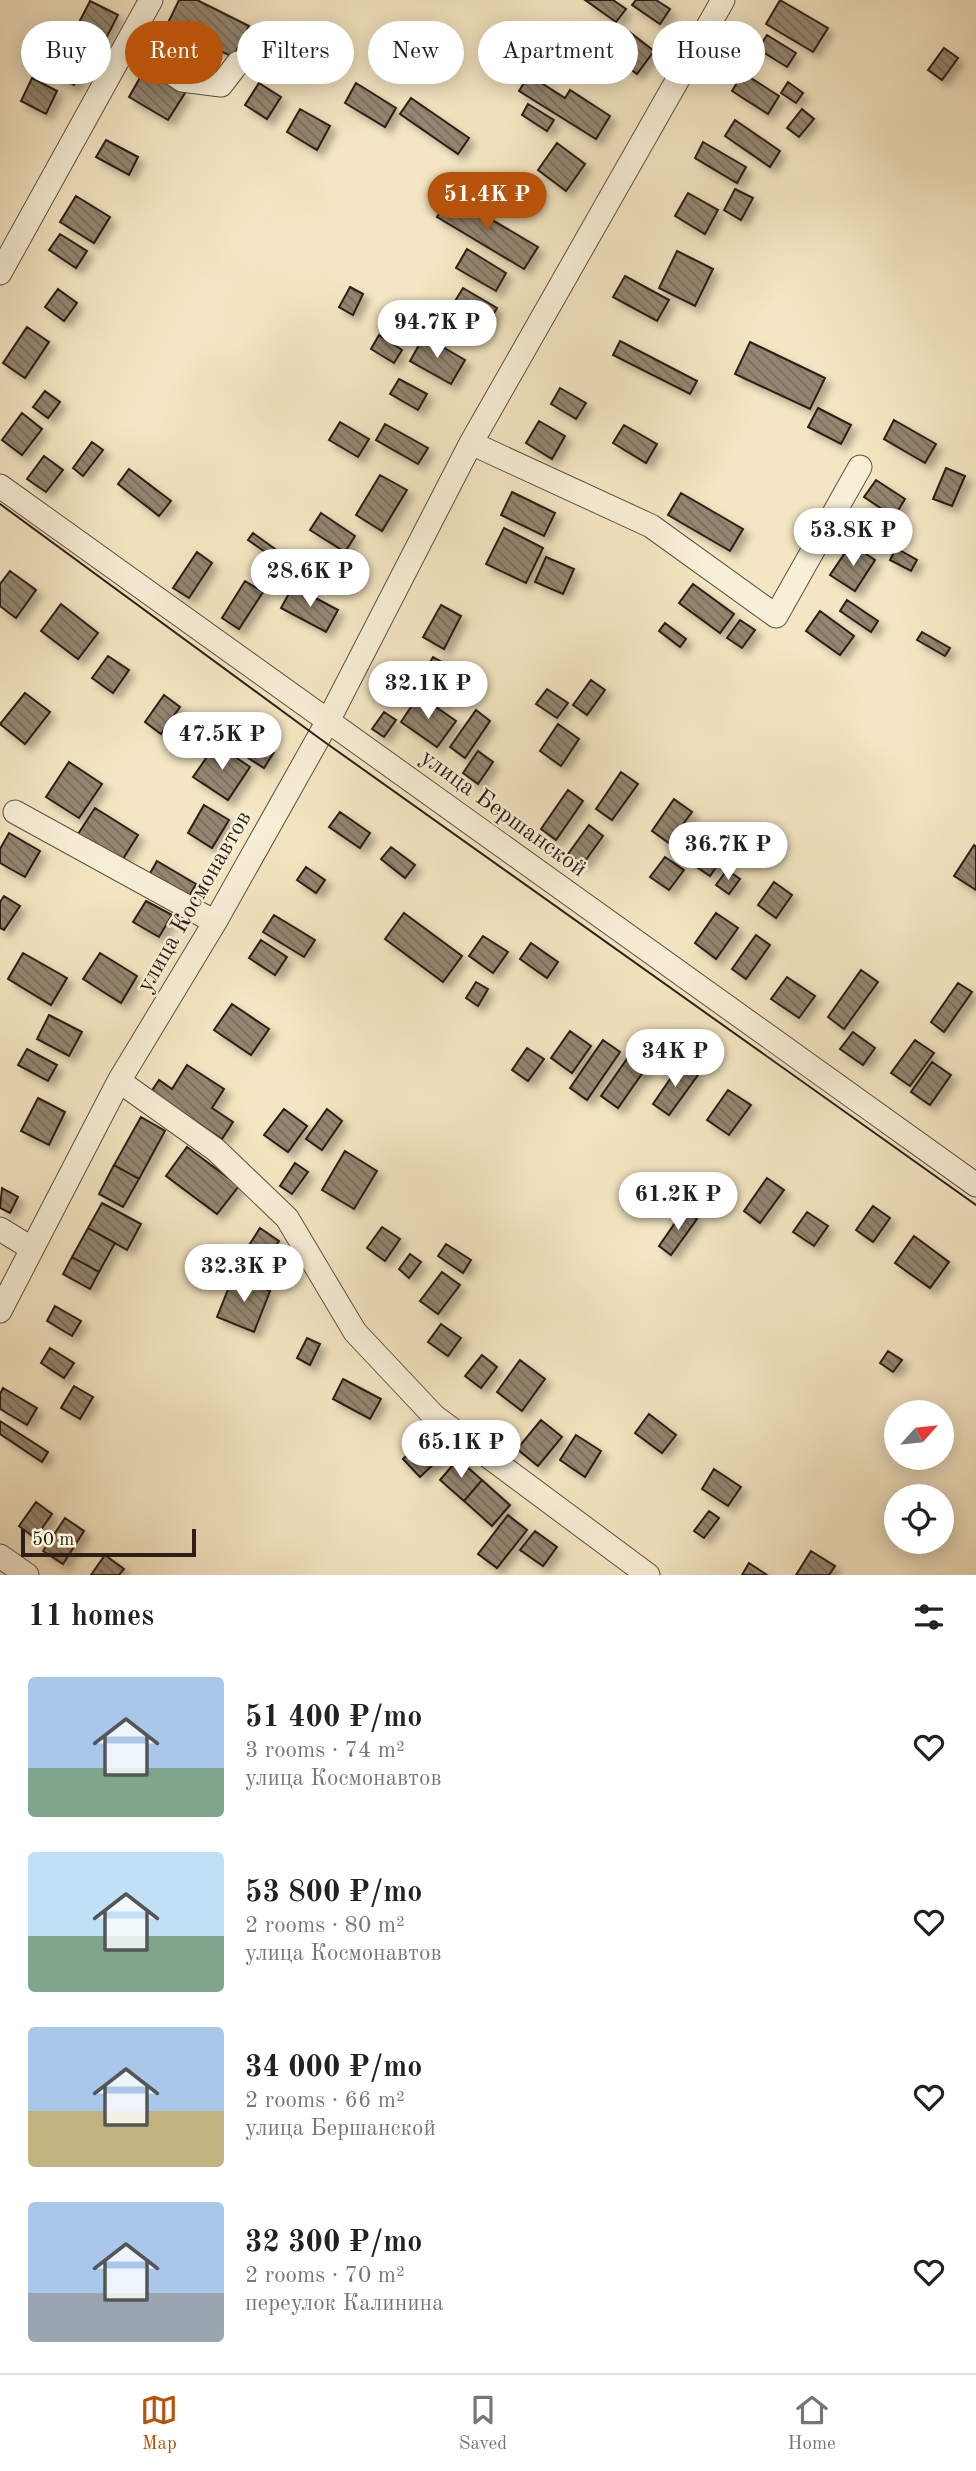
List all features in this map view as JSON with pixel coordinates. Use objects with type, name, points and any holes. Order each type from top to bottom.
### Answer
[{"type":"street","points":[[140,21],[151,0]]},
{"type":"street","name":"улица Космонавтов","points":[[0,1311],[119,1081],[215,922],[328,721],[471,443],[723,0]]},
{"type":"street","points":[[0,273],[125,49]]},
{"type":"street","points":[[223,82],[237,64]]},
{"type":"street","points":[[471,443],[651,526],[776,616],[860,467]]},
{"type":"street","name":"улица Бершанской","points":[[0,486],[976,1185]]},
{"type":"street","points":[[15,812],[215,922]]},
{"type":"street","points":[[119,1081],[216,1150],[287,1218],[355,1332],[434,1416],[648,1575]]},
{"type":"street","points":[[0,1229],[31,1248]]},
{"type":"street","points":[[0,1556],[27,1575]]},
{"type":"building","points":[[179,0],[197,0],[239,21],[237,49],[233,57],[223,52],[223,21],[169,21]]},
{"type":"building","points":[[585,0],[613,0],[626,9],[615,21]]},
{"type":"building","points":[[636,0],[656,0],[670,9],[662,21],[656,21],[632,5]]},
{"type":"building","points":[[780,0],[828,28],[813,52],[766,24]]},
{"type":"building","points":[[90,1],[118,15],[111,29],[111,21],[80,21]]},
{"type":"building","points":[[767,35],[796,53],[787,67],[765,53]]},
{"type":"building","points":[[638,39],[652,49],[652,54],[638,73]]},
{"type":"building","points":[[944,48],[958,58],[942,80],[928,70]]},
{"type":"building","points":[[788,82],[803,93],[796,103],[781,93]]},
{"type":"building","points":[[356,83],[396,108],[385,127],[345,103]]},
{"type":"building","points":[[29,84],[44,84],[57,91],[46,114],[21,101]]},
{"type":"building","points":[[136,84],[170,84],[185,93],[168,120],[129,97]]},
{"type":"building","points":[[258,84],[281,97],[267,119],[245,105]]},
{"type":"building","points":[[523,84],[543,84],[565,98],[570,90],[610,116],[596,139],[519,91]]},
{"type":"building","points":[[736,84],[760,84],[779,96],[768,114],[732,91]]},
{"type":"building","points":[[411,98],[469,138],[458,154],[400,114]]},
{"type":"building","points":[[528,104],[554,120],[547,131],[522,115]]},
{"type":"building","points":[[300,109],[330,126],[317,150],[287,132]]},
{"type":"building","points":[[802,109],[814,119],[799,137],[787,128]]},
{"type":"building","points":[[735,120],[780,151],[770,167],[725,136]]},
{"type":"building","points":[[106,140],[138,157],[129,175],[96,157]]},
{"type":"building","points":[[703,142],[746,167],[737,183],[695,158]]},
{"type":"building","points":[[557,143],[585,164],[566,191],[538,170]]},
{"type":"building","points":[[735,189],[753,198],[741,220],[724,210]]},
{"type":"building","points":[[688,193],[718,210],[705,234],[675,216]]},
{"type":"building","points":[[450,195],[538,247],[524,269],[437,217]]},
{"type":"building","points":[[76,196],[110,217],[94,243],[60,222]]},
{"type":"building","points":[[60,234],[87,251],[76,268],[49,250]]},
{"type":"building","points":[[467,249],[506,273],[496,291],[456,268]]},
{"type":"building","points":[[677,251],[713,269],[695,306],[659,288]]},
{"type":"building","points":[[625,276],[669,300],[657,321],[613,297]]},
{"type":"building","points":[[350,287],[363,294],[353,315],[339,307]]},
{"type":"building","points":[[463,288],[497,308],[486,327],[452,306]]},
{"type":"building","points":[[58,289],[77,303],[64,321],[45,307]]},
{"type":"building","points":[[27,327],[49,342],[25,378],[3,363]]},
{"type":"building","points":[[379,335],[402,350],[394,363],[371,349]]},
{"type":"building","points":[[424,336],[465,360],[451,384],[410,361]]},
{"type":"building","points":[[620,341],[697,381],[690,394],[613,355]]},
{"type":"building","points":[[750,342],[825,378],[810,409],[735,374]]},
{"type":"building","points":[[399,379],[427,394],[418,410],[390,394]]},
{"type":"building","points":[[560,388],[586,403],[576,419],[551,404]]},
{"type":"building","points":[[45,391],[60,402],[48,418],[33,407]]},
{"type":"building","points":[[818,408],[851,425],[841,444],[808,427]]},
{"type":"building","points":[[22,413],[42,429],[22,455],[2,440]]},
{"type":"building","points":[[894,420],[936,444],[925,463],[884,439]]},
{"type":"building","points":[[539,421],[565,436],[552,459],[526,443]]},
{"type":"building","points":[[340,422],[369,439],[358,457],[329,440]]},
{"type":"building","points":[[385,424],[428,448],[418,464],[376,440]]},
{"type":"building","points":[[624,425],[657,444],[646,463],[613,443]]},
{"type":"building","points":[[92,442],[103,450],[83,476],[73,468]]},
{"type":"building","points":[[44,456],[63,470],[46,492],[27,479]]},
{"type":"building","points":[[946,468],[965,476],[952,506],[933,499]]},
{"type":"building","points":[[129,469],[171,501],[159,516],[118,484]]},
{"type":"building","points":[[380,475],[407,490],[382,531],[356,515]]},
{"type":"building","points":[[876,480],[905,499],[894,517],[864,497]]},
{"type":"building","points":[[512,492],[555,513],[544,536],[501,515]]},
{"type":"building","points":[[681,493],[743,529],[730,551],[668,515]]},
{"type":"building","points":[[321,513],[355,536],[345,552],[310,530]]},
{"type":"building","points":[[504,528],[543,548],[526,583],[486,564]]},
{"type":"building","points":[[253,533],[279,552],[274,558],[248,540]]},
{"type":"building","points":[[851,544],[875,560],[855,591],[830,575]]},
{"type":"building","points":[[896,548],[917,560],[911,571],[890,560]]},
{"type":"building","points":[[197,552],[212,563],[189,598],[173,588]]},
{"type":"building","points":[[546,557],[574,569],[563,594],[535,582]]},
{"type":"building","points":[[10,571],[36,590],[16,618],[0,606],[0,584]]},
{"type":"building","points":[[245,581],[263,592],[239,629],[222,618]]},
{"type":"building","points":[[693,584],[734,614],[720,633],[679,603]]},
{"type":"building","points":[[293,586],[338,610],[326,632],[281,608]]},
{"type":"building","points":[[847,600],[878,621],[871,632],[840,611]]},
{"type":"building","points":[[61,604],[98,633],[78,659],[41,631]]},
{"type":"building","points":[[441,605],[461,616],[444,649],[423,637]]},
{"type":"building","points":[[820,611],[854,636],[840,655],[806,631]]},
{"type":"building","points":[[740,620],[755,630],[742,648],[727,638]]},
{"type":"building","points":[[665,623],[686,639],[680,647],[659,631]]},
{"type":"building","points":[[922,632],[950,648],[945,656],[917,640]]},
{"type":"building","points":[[108,656],[129,670],[113,693],[92,678]]},
{"type":"building","points":[[433,657],[460,672],[443,702],[416,687]]},
{"type":"building","points":[[591,680],[605,690],[587,715],[573,705]]},
{"type":"building","points":[[547,689],[568,703],[557,718],[536,704]]},
{"type":"building","points":[[25,693],[50,712],[25,744],[0,724]]},
{"type":"building","points":[[164,695],[180,707],[161,734],[145,722]]},
{"type":"building","points":[[419,695],[456,721],[437,747],[401,722]]},
{"type":"building","points":[[476,710],[490,721],[465,758],[450,747]]},
{"type":"building","points":[[384,712],[396,720],[384,737],[372,729]]},
{"type":"building","points":[[558,724],[579,739],[561,766],[540,751]]},
{"type":"building","points":[[255,740],[274,752],[264,768],[245,756]]},
{"type":"building","points":[[216,744],[250,767],[228,800],[193,777]]},
{"type":"building","points":[[478,751],[493,762],[478,784],[463,773]]},
{"type":"building","points":[[69,762],[102,784],[79,818],[46,797]]},
{"type":"building","points":[[621,772],[638,784],[612,820],[596,809]]},
{"type":"building","points":[[568,790],[583,801],[556,840],[541,829]]},
{"type":"building","points":[[674,799],[692,812],[669,843],[652,831]]},
{"type":"building","points":[[204,805],[229,820],[212,848],[188,833]]},
{"type":"building","points":[[95,808],[138,835],[121,862],[78,834]]},
{"type":"building","points":[[340,812],[370,833],[360,848],[329,827]]},
{"type":"building","points":[[589,825],[603,836],[583,864],[568,854]]},
{"type":"building","points":[[9,833],[40,851],[25,877],[0,863],[0,849]]},
{"type":"building","points":[[712,843],[726,853],[710,876],[695,866]]},
{"type":"building","points":[[974,845],[976,847],[976,890],[954,876]]},
{"type":"building","points":[[391,847],[415,865],[405,878],[381,859]]},
{"type":"building","points":[[665,857],[684,870],[669,890],[650,877]]},
{"type":"building","points":[[157,861],[196,884],[187,900],[148,877]]},
{"type":"building","points":[[306,867],[325,880],[316,893],[297,880]]},
{"type":"building","points":[[727,870],[740,879],[729,894],[716,885]]},
{"type":"building","points":[[774,882],[792,895],[776,918],[758,905]]},
{"type":"building","points":[[4,896],[20,906],[4,930],[0,928],[0,902]]},
{"type":"building","points":[[146,901],[172,915],[159,937],[133,922]]},
{"type":"building","points":[[404,913],[462,956],[443,982],[385,939]]},
{"type":"building","points":[[716,913],[738,928],[716,959],[695,943]]},
{"type":"building","points":[[274,915],[315,940],[304,957],[263,932]]},
{"type":"building","points":[[756,935],[770,945],[746,979],[732,969]]},
{"type":"building","points":[[483,936],[508,952],[493,973],[469,956]]},
{"type":"building","points":[[261,940],[287,957],[275,975],[249,958]]},
{"type":"building","points":[[531,943],[558,962],[547,978],[520,959]]},
{"type":"building","points":[[23,953],[67,978],[51,1005],[8,979]]},
{"type":"building","points":[[100,953],[137,976],[121,1003],[83,979]]},
{"type":"building","points":[[861,970],[878,982],[844,1029],[828,1017]]},
{"type":"building","points":[[787,977],[815,996],[799,1018],[771,999]]},
{"type":"building","points":[[476,982],[488,989],[478,1006],[466,998]]},
{"type":"building","points":[[958,983],[972,992],[944,1032],[931,1022]]},
{"type":"building","points":[[232,1004],[269,1029],[251,1055],[214,1030]]},
{"type":"building","points":[[49,1015],[82,1032],[69,1056],[37,1039]]},
{"type":"building","points":[[570,1031],[591,1046],[572,1073],[551,1058]]},
{"type":"building","points":[[853,1032],[875,1048],[863,1065],[840,1049]]},
{"type":"building","points":[[603,1040],[620,1052],[587,1100],[570,1088]]},
{"type":"building","points":[[915,1040],[934,1053],[910,1086],[891,1073]]},
{"type":"building","points":[[527,1048],[544,1059],[528,1081],[512,1070]]},
{"type":"building","points":[[27,1049],[57,1065],[48,1081],[18,1065]]},
{"type":"building","points":[[629,1056],[646,1068],[618,1108],[601,1096]]},
{"type":"building","points":[[932,1062],[951,1075],[930,1105],[911,1092]]},
{"type":"building","points":[[681,1063],[698,1075],[669,1115],[653,1104]]},
{"type":"building","points":[[187,1065],[224,1089],[212,1108],[233,1122],[222,1139],[151,1092],[159,1080],[172,1089]]},
{"type":"building","points":[[728,1090],[751,1105],[729,1135],[707,1120]]},
{"type":"building","points":[[38,1098],[65,1112],[49,1145],[21,1131]]},
{"type":"building","points":[[284,1109],[307,1126],[288,1152],[264,1135]]},
{"type":"building","points":[[327,1109],[342,1121],[322,1150],[306,1139]]},
{"type":"building","points":[[141,1117],[165,1131],[139,1179],[114,1165]]},
{"type":"building","points":[[187,1147],[239,1186],[217,1214],[166,1176]]},
{"type":"building","points":[[345,1151],[377,1171],[354,1209],[322,1190]]},
{"type":"building","points":[[295,1163],[308,1172],[292,1194],[280,1186]]},
{"type":"building","points":[[114,1165],[139,1179],[123,1207],[99,1194]]},
{"type":"building","points":[[767,1178],[784,1190],[760,1223],[744,1211]]},
{"type":"building","points":[[2,1188],[18,1197],[10,1213],[0,1208]]},
{"type":"building","points":[[102,1203],[141,1224],[127,1250],[88,1228]]},
{"type":"building","points":[[873,1206],[890,1218],[873,1242],[856,1230]]},
{"type":"building","points":[[684,1210],[697,1219],[671,1255],[659,1246]]},
{"type":"building","points":[[807,1212],[828,1226],[814,1246],[793,1232]]},
{"type":"building","points":[[382,1227],[400,1239],[385,1261],[367,1248]]},
{"type":"building","points":[[88,1228],[115,1243],[99,1272],[72,1257]]},
{"type":"building","points":[[260,1228],[279,1241],[265,1263],[246,1250]]},
{"type":"building","points":[[914,1236],[949,1262],[930,1288],[895,1263]]},
{"type":"building","points":[[446,1244],[471,1260],[463,1273],[438,1256]]},
{"type":"building","points":[[410,1254],[421,1262],[409,1278],[399,1269]]},
{"type":"building","points":[[72,1257],[99,1272],[90,1289],[63,1274]]},
{"type":"building","points":[[442,1272],[460,1285],[438,1314],[420,1301]]},
{"type":"building","points":[[233,1277],[270,1291],[254,1332],[217,1317]]},
{"type":"building","points":[[55,1306],[81,1321],[72,1336],[47,1321]]},
{"type":"building","points":[[441,1324],[461,1338],[448,1356],[428,1342]]},
{"type":"building","points":[[307,1338],[320,1344],[310,1365],[297,1358]]},
{"type":"building","points":[[50,1348],[74,1363],[64,1378],[41,1363]]},
{"type":"building","points":[[888,1351],[902,1360],[893,1372],[880,1363]]},
{"type":"building","points":[[482,1355],[497,1367],[481,1388],[465,1376]]},
{"type":"building","points":[[520,1360],[545,1379],[522,1411],[497,1392]]},
{"type":"building","points":[[343,1379],[381,1399],[370,1419],[333,1399]]},
{"type":"building","points":[[74,1386],[93,1397],[80,1419],[61,1408]]},
{"type":"building","points":[[3,1388],[37,1408],[27,1425],[0,1409],[0,1394]]},
{"type":"building","points":[[649,1414],[676,1435],[662,1453],[635,1433]]},
{"type":"building","points":[[541,1420],[562,1437],[538,1466],[517,1449]]},
{"type":"building","points":[[0,1421],[48,1452],[42,1462],[0,1434]]},
{"type":"building","points":[[576,1435],[601,1451],[585,1477],[560,1460]]},
{"type":"building","points":[[423,1440],[440,1458],[420,1477],[403,1459]]},
{"type":"building","points":[[458,1459],[482,1480],[464,1501],[440,1480]]},
{"type":"building","points":[[714,1469],[741,1487],[728,1506],[702,1489]]},
{"type":"building","points":[[482,1480],[510,1505],[492,1526],[464,1501]]},
{"type":"building","points":[[36,1502],[52,1514],[35,1538],[19,1526]]},
{"type":"building","points":[[709,1511],[719,1518],[704,1538],[694,1531]]},
{"type":"building","points":[[508,1515],[527,1530],[497,1568],[478,1554]]},
{"type":"building","points":[[65,1518],[84,1531],[63,1564],[43,1551]]},
{"type":"building","points":[[535,1531],[557,1547],[543,1566],[520,1550]]},
{"type":"building","points":[[811,1551],[835,1566],[829,1575],[796,1575]]},
{"type":"building","points":[[105,1555],[124,1569],[119,1575],[91,1575]]},
{"type":"building","points":[[749,1563],[767,1575],[742,1575]]},
{"type":"tram line","points":[[0,504],[319,738],[976,1205]]}]
